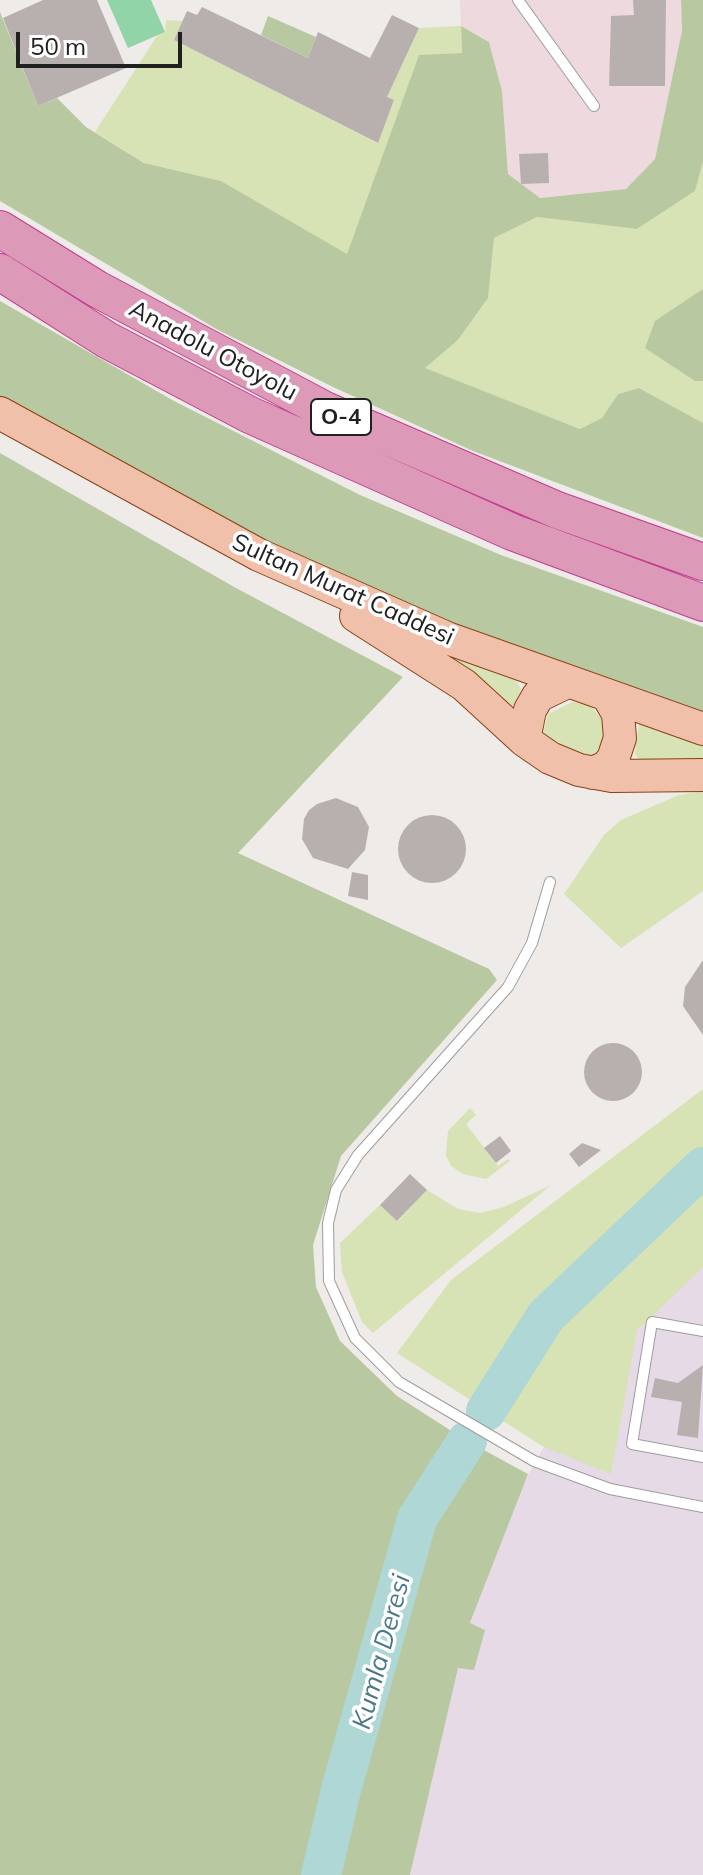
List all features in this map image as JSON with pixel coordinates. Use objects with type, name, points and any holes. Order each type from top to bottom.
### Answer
[{"type":"highway","name":"Anadolu Otoyolu","points":[[0,229],[122,303],[325,410],[557,510],[703,562]]},
{"type":"highway","name":"Anadolu Otoyolu","points":[[0,272],[107,340],[250,415],[512,532],[703,603]]},
{"type":"main road","name":"Sultan Murat Caddesi","points":[[0,413],[259,555],[447,638],[703,729]]},
{"type":"main road","points":[[259,555],[422,655],[464,685],[524,740],[550,758],[593,773],[612,776],[703,775]]},
{"type":"main road","points":[[524,740],[530,710],[538,696],[567,682]]},
{"type":"main road","points":[[593,773],[613,759],[620,738],[618,714],[609,698]]},
{"type":"lane","points":[[518,0],[594,106]]},
{"type":"lane","points":[[550,882],[532,943],[508,987],[358,1155],[336,1190],[328,1223],[329,1281],[355,1338],[399,1382],[534,1461],[610,1489],[703,1507]]},
{"type":"lane","points":[[703,1331],[652,1322],[632,1444],[703,1457]]},
{"type":"shaded area","points":[[460,0],[681,0],[682,31],[655,159],[626,189],[539,198],[508,174],[502,91],[489,42],[461,26]]},
{"type":"shaded area","points":[[703,1267],[703,1875],[410,1875],[458,1667],[484,1629],[470,1624],[524,1482],[567,1407],[660,1306]]},
{"type":"green space","points":[[107,0],[151,0],[165,32],[128,48]]},
{"type":"green space","points":[[681,0],[703,0],[703,162],[695,191],[637,229],[537,217],[494,238],[488,298],[458,340],[425,368],[580,429],[602,418],[618,394],[639,388],[703,423],[703,538],[473,451],[333,387],[218,330],[0,201],[0,12],[38,106],[57,98],[86,127],[144,163],[221,181],[347,254],[419,55],[462,53],[461,26],[489,42],[502,91],[508,174],[540,198],[626,189],[655,159],[682,31]]},
{"type":"green space","points":[[268,16],[316,37],[308,58],[261,35]]},
{"type":"green space","points":[[166,20],[183,21],[174,40],[377,143],[394,101],[387,97],[419,28],[461,26],[462,53],[419,56],[347,255],[221,181],[144,163],[95,132],[157,36],[165,32]]},
{"type":"green space","points":[[703,162],[703,423],[639,388],[618,394],[602,418],[580,429],[424,368],[458,340],[488,298],[494,238],[537,217],[637,229],[695,191]]},
{"type":"green space","points":[[703,289],[703,381],[695,381],[645,348],[655,321]]},
{"type":"green space","points":[[0,301],[174,401],[360,495],[501,555],[703,627],[703,717],[601,675],[357,591],[0,401]]},
{"type":"green space","points":[[0,453],[236,588],[403,677],[238,853],[489,969],[497,980],[341,1156],[313,1245],[316,1287],[340,1341],[397,1396],[467,1441],[528,1474],[470,1623],[485,1630],[474,1670],[458,1668],[410,1875],[0,1875]]},
{"type":"green space","points":[[362,613],[451,656],[516,681],[521,689],[514,705],[510,707]]},
{"type":"green space","points":[[572,702],[589,704],[603,721],[605,738],[594,755],[576,756],[543,734],[548,714]]},
{"type":"green space","points":[[639,724],[703,741],[703,760],[640,760],[635,755]]},
{"type":"green space","points":[[703,791],[703,891],[621,948],[564,894],[604,835],[621,820],[679,795]]},
{"type":"green space","points":[[703,1089],[703,1267],[637,1331],[611,1474],[542,1446],[397,1353],[451,1280]]},
{"type":"green space","points":[[470,1108],[476,1115],[466,1124],[498,1166],[508,1159],[510,1161],[486,1179],[463,1174],[451,1166],[446,1155],[448,1131]]},
{"type":"green space","points":[[551,1185],[373,1333],[362,1322],[342,1272],[340,1243],[380,1205],[398,1221],[427,1190],[458,1209],[480,1213],[504,1207]]},
{"type":"building","points":[[43,0],[97,0],[126,68],[38,106],[3,18]]},
{"type":"building","points":[[633,0],[666,0],[665,86],[609,86],[611,16],[634,15]]},
{"type":"building","points":[[202,7],[308,58],[318,32],[370,58],[392,15],[419,28],[387,97],[394,100],[378,143],[174,40],[187,11],[197,15]]},
{"type":"building","points":[[548,153],[549,183],[521,184],[519,154]]},
{"type":"building","points":[[336,798],[358,807],[369,827],[365,850],[348,869],[313,858],[302,839],[304,819],[309,810]]},
{"type":"building","points":[[439,815],[460,830],[466,849],[464,862],[456,873],[439,883],[425,883],[408,873],[400,862],[398,842],[408,825],[419,817]]},
{"type":"building","points":[[352,872],[368,875],[368,900],[348,896]]},
{"type":"building","points":[[703,960],[703,1035],[683,1006],[685,987]]},
{"type":"building","points":[[613,1043],[624,1045],[633,1052],[640,1061],[640,1083],[633,1092],[624,1099],[613,1101],[602,1099],[593,1092],[586,1083],[584,1072],[586,1061],[593,1052],[602,1045]]},
{"type":"building","points":[[500,1136],[511,1151],[496,1163],[484,1148]]},
{"type":"building","points":[[582,1143],[601,1150],[579,1167],[569,1154]]},
{"type":"building","points":[[410,1174],[427,1190],[397,1221],[380,1205]]},
{"type":"building","points":[[703,1365],[698,1438],[677,1435],[682,1402],[651,1397],[655,1378],[678,1383]]},
{"type":"waterway","name":"Kumla Deresi","points":[[486,1411],[546,1316],[703,1167]]},
{"type":"waterway","name":"Kumla Deresi","points":[[321,1875],[341,1790],[417,1519],[467,1441]]}]
